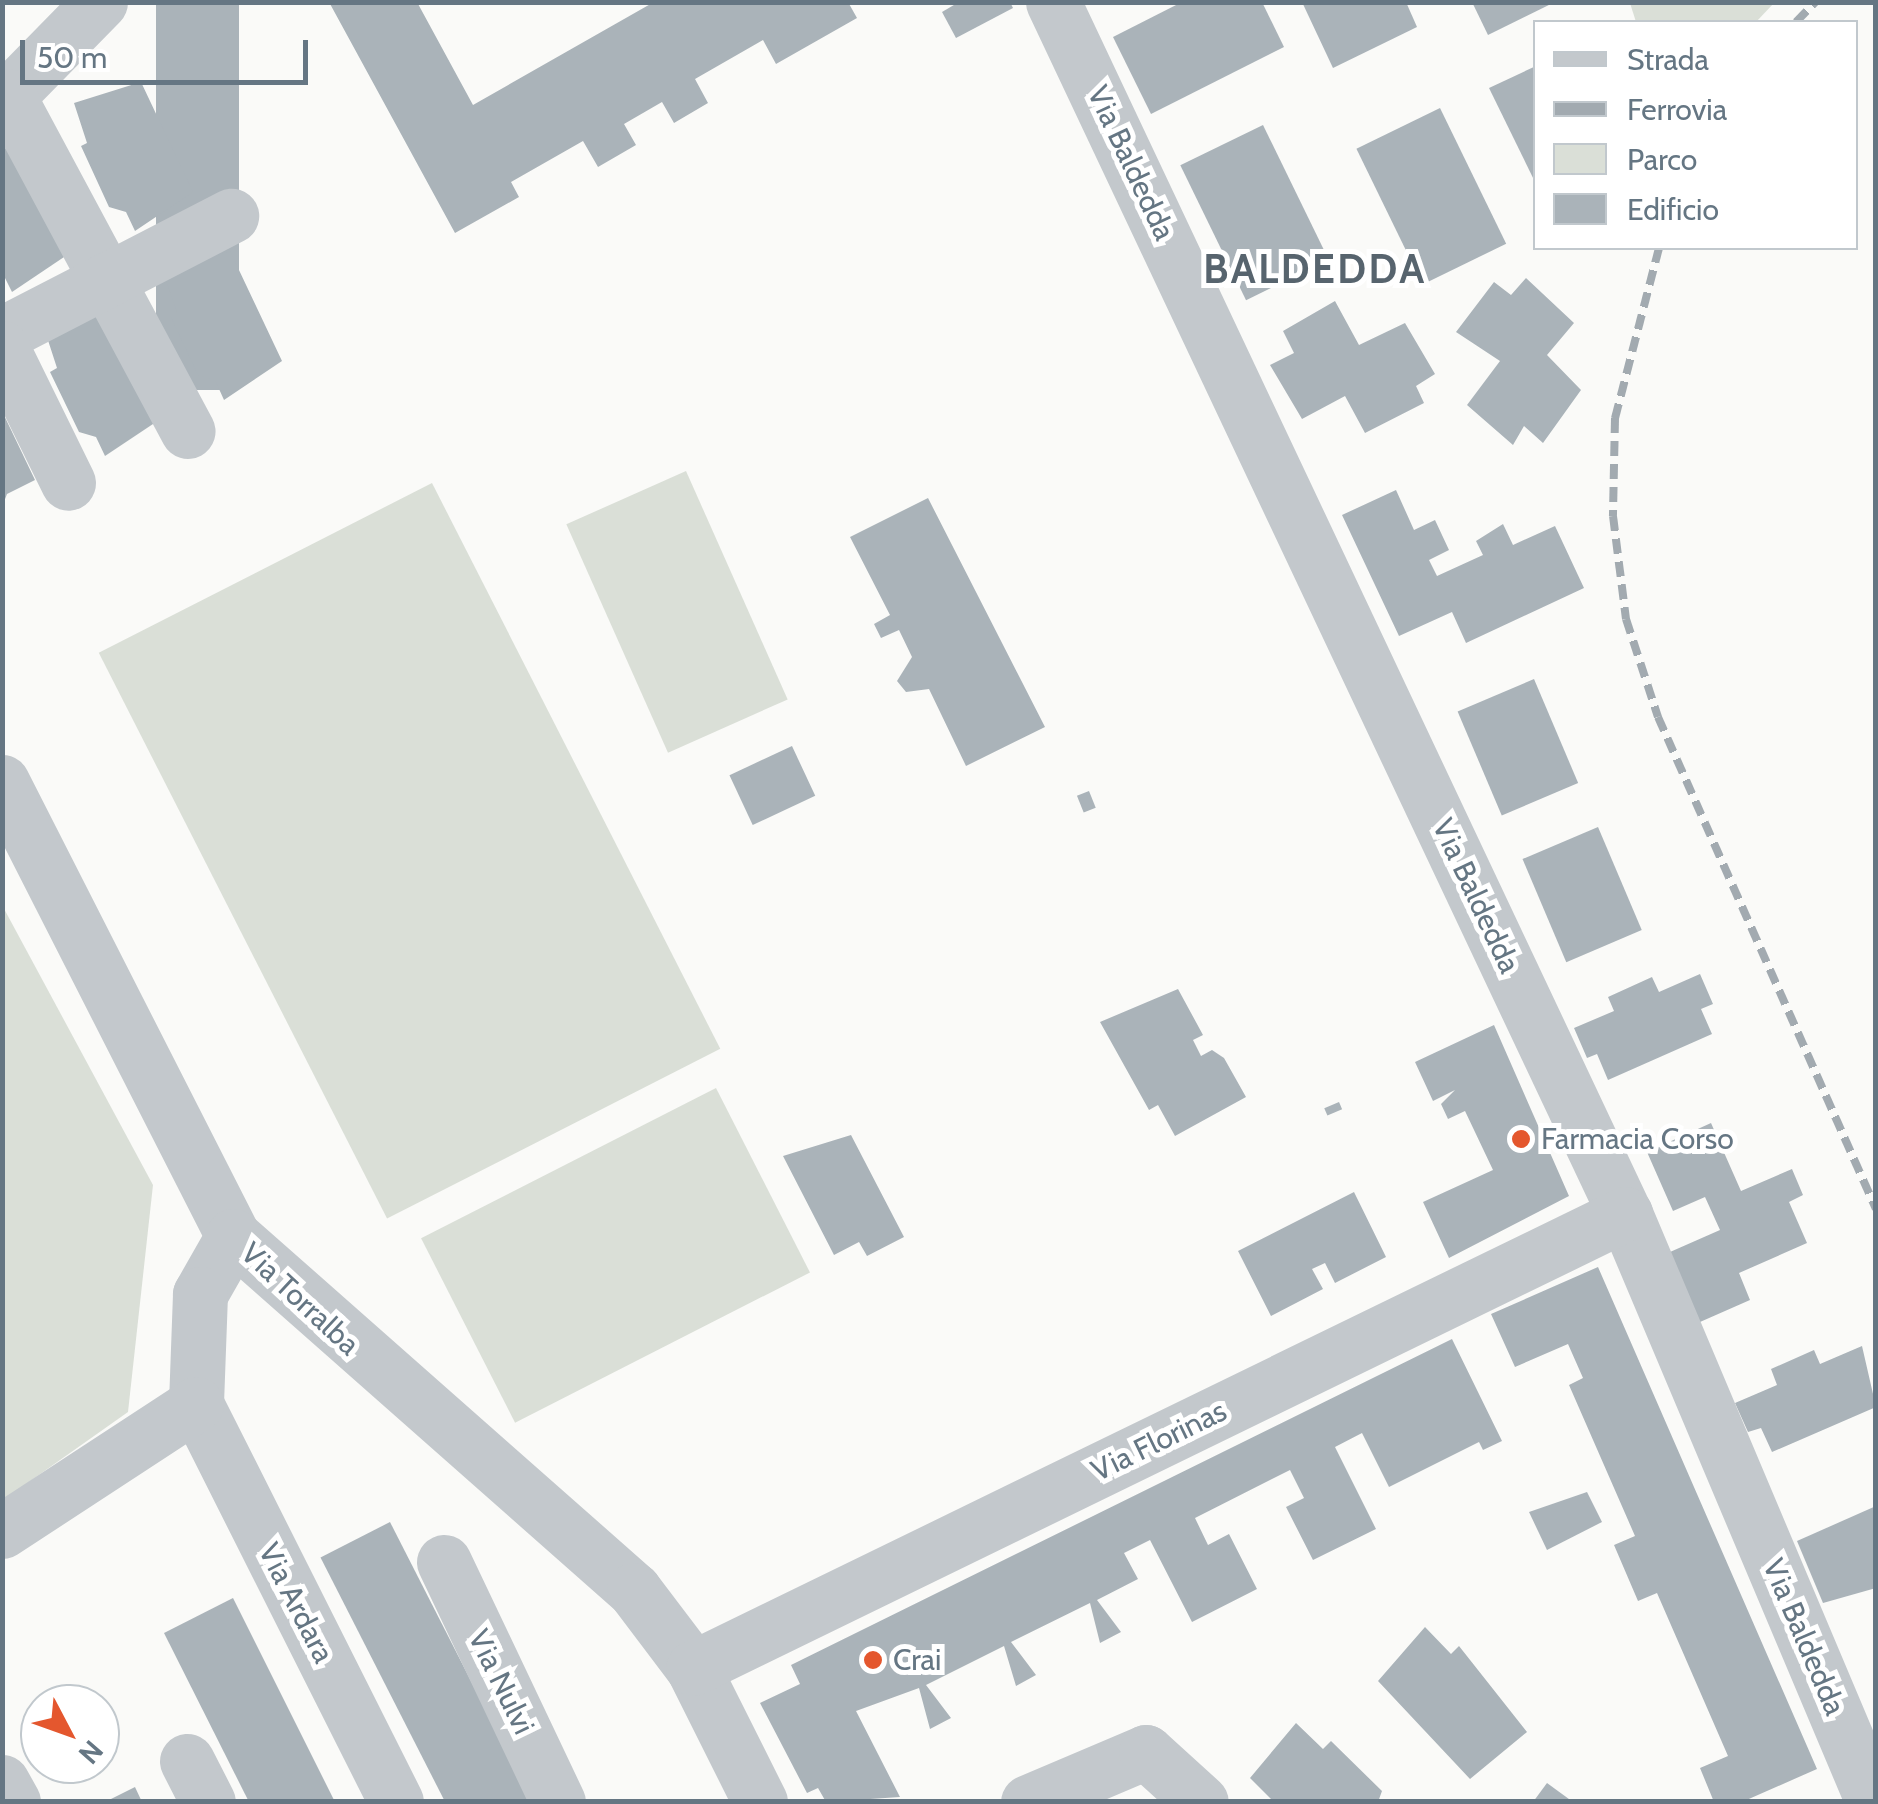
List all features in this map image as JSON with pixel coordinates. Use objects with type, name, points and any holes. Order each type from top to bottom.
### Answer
[{"type":"street","points":[[100,2],[8,96],[188,432]]},
{"type":"street","name":"Via Baldedda","points":[[1052,2],[1626,1214],[1873,1802]]},
{"type":"street","points":[[2,334],[231,216]]},
{"type":"street","points":[[2,348],[68,483]]},
{"type":"street","name":"Via Torralba","points":[[2,782],[232,1236],[279,1287],[634,1590],[693,1668],[760,1802]]},
{"type":"street","name":"Via Florinas","points":[[693,1668],[1626,1214]]},
{"type":"street","points":[[2,1531],[196,1404],[200,1294],[232,1236]]},
{"type":"street","name":"Via Ardara","points":[[196,1404],[396,1802]]},
{"type":"street","name":"Via Nulvi","points":[[444,1562],[558,1802]]},
{"type":"street","points":[[1028,1802],[1146,1752],[1201,1802]]},
{"type":"street","points":[[2,1782],[13,1802]]},
{"type":"green space","points":[[1630,2],[1774,3],[1758,20],[1635,20]]},
{"type":"green space","points":[[686,471],[788,699],[668,753],[566,524]]},
{"type":"green space","points":[[432,483],[720,1049],[387,1219],[99,653]]},
{"type":"green space","points":[[2,905],[153,1185],[128,1412],[2,1501]]},
{"type":"green space","points":[[716,1088],[810,1272],[515,1423],[421,1238]]},
{"type":"building","points":[[156,2],[239,2],[239,390],[156,390]]},
{"type":"building","points":[[329,2],[417,2],[473,105],[654,2],[848,2],[857,18],[776,64],[763,40],[695,79],[708,103],[674,123],[662,102],[624,124],[636,145],[598,167],[583,141],[511,182],[519,197],[455,233]]},
{"type":"building","points":[[959,2],[1010,2],[1013,8],[956,38],[942,12]]},
{"type":"building","points":[[1182,2],[1262,2],[1284,47],[1151,114],[1113,37]]},
{"type":"building","points":[[1302,2],[1406,2],[1417,27],[1333,68]]},
{"type":"building","points":[[1472,2],[1555,2],[1488,35]]},
{"type":"building","points":[[1533,67],[1533,178],[1489,88]]},
{"type":"building","points":[[141,82],[193,192],[135,231],[126,212],[109,207],[81,146],[87,143],[74,103]]},
{"type":"building","points":[[1440,108],[1506,244],[1423,284],[1356,149]]},
{"type":"building","points":[[1263,125],[1329,260],[1246,300],[1180,165]]},
{"type":"building","points":[[18,142],[70,253],[12,292],[2,272],[2,150]]},
{"type":"building","points":[[230,251],[282,361],[224,400],[215,380],[198,375],[170,315],[177,312],[163,272]]},
{"type":"building","points":[[1526,278],[1574,323],[1547,355],[1581,390],[1543,443],[1524,426],[1513,445],[1467,405],[1500,361],[1456,332],[1494,282],[1511,295]]},
{"type":"building","points":[[1335,301],[1359,345],[1405,323],[1435,374],[1416,386],[1424,403],[1365,433],[1345,396],[1302,419],[1270,365],[1294,353],[1283,331]]},
{"type":"building","points":[[110,308],[162,418],[105,456],[96,437],[79,432],[50,372],[57,368],[44,328]]},
{"type":"building","points":[[2,411],[35,480],[7,494],[2,507]]},
{"type":"building","points":[[1396,490],[1414,530],[1435,520],[1449,550],[1429,560],[1437,576],[1483,555],[1476,541],[1503,524],[1513,545],[1555,526],[1584,588],[1466,643],[1452,612],[1399,636],[1342,515]]},
{"type":"building","points":[[928,498],[1045,727],[966,766],[929,689],[906,692],[897,681],[912,657],[899,630],[881,638],[874,624],[890,615],[850,537]]},
{"type":"building","points":[[1534,679],[1578,783],[1502,815],[1458,711]]},
{"type":"building","points":[[792,746],[815,796],[753,825],[729,775]]},
{"type":"building","points":[[1089,791],[1096,808],[1084,813],[1077,796]]},
{"type":"building","points":[[1598,827],[1642,930],[1566,962],[1523,859]]},
{"type":"building","points":[[1700,974],[1713,1004],[1701,1009],[1712,1034],[1608,1080],[1597,1054],[1587,1058],[1574,1028],[1614,1011],[1608,997],[1652,977],[1659,992]]},
{"type":"building","points":[[1178,989],[1203,1035],[1193,1040],[1201,1056],[1212,1050],[1224,1058],[1246,1097],[1175,1136],[1158,1105],[1149,1110],[1100,1022]]},
{"type":"building","points":[[1494,1025],[1569,1196],[1449,1258],[1423,1202],[1493,1170],[1465,1111],[1448,1119],[1441,1104],[1455,1090],[1433,1101],[1415,1062]]},
{"type":"building","points":[[1339,1102],[1342,1109],[1327,1116],[1324,1108]]},
{"type":"building","points":[[1711,1123],[1741,1191],[1792,1169],[1803,1195],[1789,1202],[1807,1243],[1739,1273],[1750,1300],[1700,1322],[1670,1252],[1720,1230],[1705,1197],[1673,1211],[1647,1152]]},
{"type":"building","points":[[851,1135],[904,1237],[867,1256],[859,1242],[834,1255],[783,1156]]},
{"type":"building","points":[[1354,1192],[1386,1257],[1335,1283],[1325,1263],[1312,1269],[1323,1289],[1271,1316],[1238,1251]]},
{"type":"building","points":[[1598,1267],[1817,1769],[1742,1802],[1714,1802],[1700,1768],[1728,1756],[1657,1593],[1638,1601],[1614,1545],[1635,1536],[1569,1385],[1583,1378],[1568,1344],[1515,1367],[1491,1314]]},
{"type":"building","points":[[1452,1339],[1502,1441],[1483,1450],[1479,1442],[1389,1487],[1362,1433],[1335,1447],[1376,1529],[1313,1560],[1286,1507],[1304,1498],[1290,1470],[1195,1518],[1208,1545],[1229,1534],[1257,1589],[1192,1622],[1150,1540],[1124,1553],[1138,1579],[1097,1600],[1121,1632],[1100,1643],[1090,1603],[1011,1642],[1036,1675],[1016,1686],[1004,1646],[926,1685],[951,1718],[930,1729],[919,1688],[856,1711],[900,1797],[826,1802],[818,1788],[807,1793],[760,1703],[800,1684],[791,1665]]},
{"type":"building","points":[[1862,1346],[1876,1407],[1772,1452],[1761,1428],[1748,1432],[1735,1403],[1777,1385],[1771,1369],[1814,1350],[1820,1364]]},
{"type":"building","points":[[1587,1492],[1602,1522],[1547,1550],[1529,1512]]},
{"type":"building","points":[[1876,1506],[1876,1588],[1823,1603],[1797,1541]]},
{"type":"building","points":[[390,1522],[532,1801],[445,1802],[321,1557]]},
{"type":"building","points":[[233,1598],[335,1802],[249,1802],[164,1633]]},
{"type":"building","points":[[1425,1627],[1451,1654],[1459,1646],[1527,1732],[1470,1779],[1378,1681]]},
{"type":"building","points":[[1296,1723],[1323,1749],[1331,1741],[1382,1791],[1378,1802],[1274,1802],[1250,1778]]},
{"type":"building","points":[[1547,1783],[1573,1802],[1533,1802]]},
{"type":"building","points":[[135,1787],[142,1802],[105,1802]]},
{"type":"railway","points":[[1798,20],[1815,2]]},
{"type":"railway","points":[[1658,250],[1615,418],[1613,516],[1626,619],[1658,717],[1876,1209]]},
{"type":"place","name":"Farmacia Corso","points":[[1521,1139]]},
{"type":"place","name":"Crai","points":[[873,1660]]},
{"type":"district","name":"BALDEDDA","points":[[1315,269]]}]
